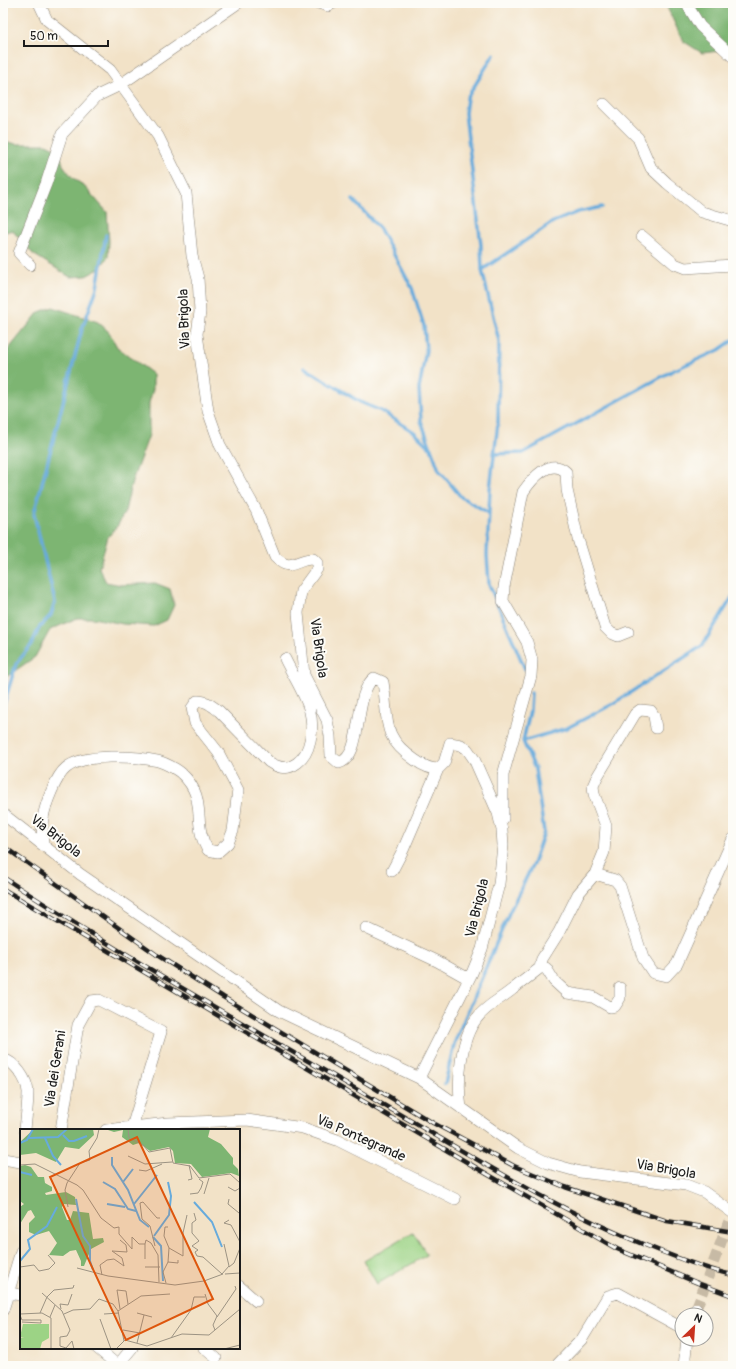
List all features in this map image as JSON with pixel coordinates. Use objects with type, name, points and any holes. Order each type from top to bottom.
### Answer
[{"type":"street","points":[[39,3],[47,20],[110,70],[120,85]]},
{"type":"street","points":[[30,265],[19,253],[46,184],[62,134],[97,96],[120,85],[238,3]]},
{"type":"street","points":[[318,3],[328,6],[333,3]]},
{"type":"street","points":[[686,3],[700,26],[733,57]]},
{"type":"street","name":"Via Brigola","points":[[120,85],[158,136],[186,193],[192,256],[198,278],[200,312],[197,334],[208,411],[220,445],[256,510],[275,557],[281,563],[293,566],[310,559],[313,559],[317,563],[317,569],[302,590],[298,613],[304,675],[327,720],[330,736],[331,756],[339,763],[348,758],[354,744],[365,691],[370,681],[377,679],[383,682],[388,727],[392,739],[401,750],[429,768],[438,769],[444,763],[450,743],[461,745],[467,749],[484,780],[498,813],[502,830],[503,845],[499,884],[482,949],[469,979],[419,1078]]},
{"type":"street","points":[[604,104],[638,138],[651,168],[666,183],[702,212],[733,221]]},
{"type":"street","points":[[642,236],[675,264],[685,268],[733,265]]},
{"type":"street","points":[[502,830],[504,775],[531,676],[532,660],[527,642],[503,601],[504,586],[523,492],[531,481],[542,471],[552,467],[561,468],[566,472],[567,490],[578,539],[605,627],[611,634],[618,636],[628,632]]},
{"type":"street","points":[[43,845],[43,818],[55,784],[65,768],[81,760],[129,757],[160,762],[181,774],[192,786],[199,802],[200,832],[203,842],[208,850],[218,852],[223,849],[228,843],[233,831],[238,790],[218,752],[195,723],[192,708],[197,701],[202,700],[210,704],[219,711],[269,762],[276,767],[282,768],[294,765],[301,760],[310,743],[310,712],[284,659]]},
{"type":"street","points":[[540,968],[542,959],[564,924],[578,894],[595,874],[604,852],[607,834],[606,826],[594,794],[595,782],[635,714],[640,710],[651,711],[654,716],[656,728]]},
{"type":"street","points":[[392,870],[403,850],[438,769]]},
{"type":"street","name":"Via Brigola","points":[[3,814],[80,874],[279,1011],[419,1078],[518,1148],[548,1163],[580,1172],[686,1185],[704,1192],[733,1213]]},
{"type":"street","points":[[595,874],[615,880],[620,886],[643,958],[653,973],[666,976],[677,964],[733,839]]},
{"type":"street","points":[[366,928],[437,961],[469,979]]},
{"type":"street","points":[[461,1108],[459,1083],[461,1066],[466,1042],[476,1020],[487,1008],[540,968],[546,968],[554,981],[567,993],[593,997],[610,1007],[615,1006],[618,1003],[620,988]]},
{"type":"street","name":"Via dei Gerani","points":[[60,1129],[78,1025],[92,1001],[99,1000],[161,1032],[132,1127]]},
{"type":"street","points":[[3,1059],[15,1066],[24,1079],[28,1091],[25,1129]]},
{"type":"street","name":"Via Pontegrande","points":[[115,1129],[168,1123],[247,1120],[303,1128],[337,1140],[455,1199]]},
{"type":"street","points":[[3,1159],[20,1162]]},
{"type":"street","points":[[3,1310],[20,1254]]},
{"type":"street","points":[[240,1287],[256,1301]]},
{"type":"street","points":[[8,1293],[20,1296]]},
{"type":"street","points":[[556,1366],[582,1339],[604,1300],[613,1294],[618,1293],[631,1299],[674,1323]]},
{"type":"street","points":[[684,1366],[686,1347]]},
{"type":"street","points":[[98,1349],[117,1366],[131,1349]]},
{"type":"street","points":[[205,1349],[216,1358]]},
{"type":"green space","points":[[665,3],[733,3],[733,54],[728,50],[702,53],[683,41]]},
{"type":"green space","points":[[3,141],[16,144],[46,144],[59,150],[63,165],[72,177],[84,186],[107,212],[109,242],[108,257],[99,269],[86,276],[70,277],[33,254],[12,230],[3,233]]},
{"type":"green space","points":[[53,307],[98,322],[109,332],[117,347],[153,374],[153,389],[149,403],[149,435],[132,481],[125,511],[118,525],[108,537],[99,568],[106,582],[121,585],[155,583],[170,589],[174,605],[167,620],[154,626],[123,624],[93,618],[77,618],[50,630],[35,657],[3,679],[3,356],[39,312]]},
{"type":"green space","points":[[413,1232],[427,1255],[377,1284],[364,1261]]},
{"type":"waterway","points":[[494,54],[467,98],[465,113],[481,245],[482,270],[499,341],[498,423],[490,489],[487,555],[489,584],[525,669]]},
{"type":"waterway","points":[[353,200],[380,229],[412,288],[424,326],[426,350],[419,389],[421,421],[439,470],[461,497],[489,513]]},
{"type":"waterway","points":[[482,270],[553,222],[578,212],[602,207]]},
{"type":"waterway","points":[[3,712],[16,664],[32,644],[39,628],[51,615],[55,602],[34,514],[82,329],[97,288],[106,235]]},
{"type":"waterway","points":[[493,454],[523,453],[672,371],[719,350],[733,340]]},
{"type":"waterway","points":[[305,368],[360,402],[381,411],[414,432],[429,447]]},
{"type":"waterway","points":[[523,741],[567,728],[611,705],[702,646],[733,596]]},
{"type":"waterway","points":[[445,1084],[454,1044],[509,913],[533,864],[544,832],[535,769],[523,741],[530,711],[531,693]]},
{"type":"tunnel","points":[[697,1307],[732,1213]]},
{"type":"railway","points":[[3,846],[157,955],[223,997],[433,1123],[514,1166],[565,1187],[667,1221],[733,1232]]},
{"type":"railway","points":[[3,877],[49,907],[190,993],[512,1180],[614,1232],[681,1259],[733,1275]]},
{"type":"railway","points":[[3,889],[617,1249],[700,1284],[733,1296]]}]
